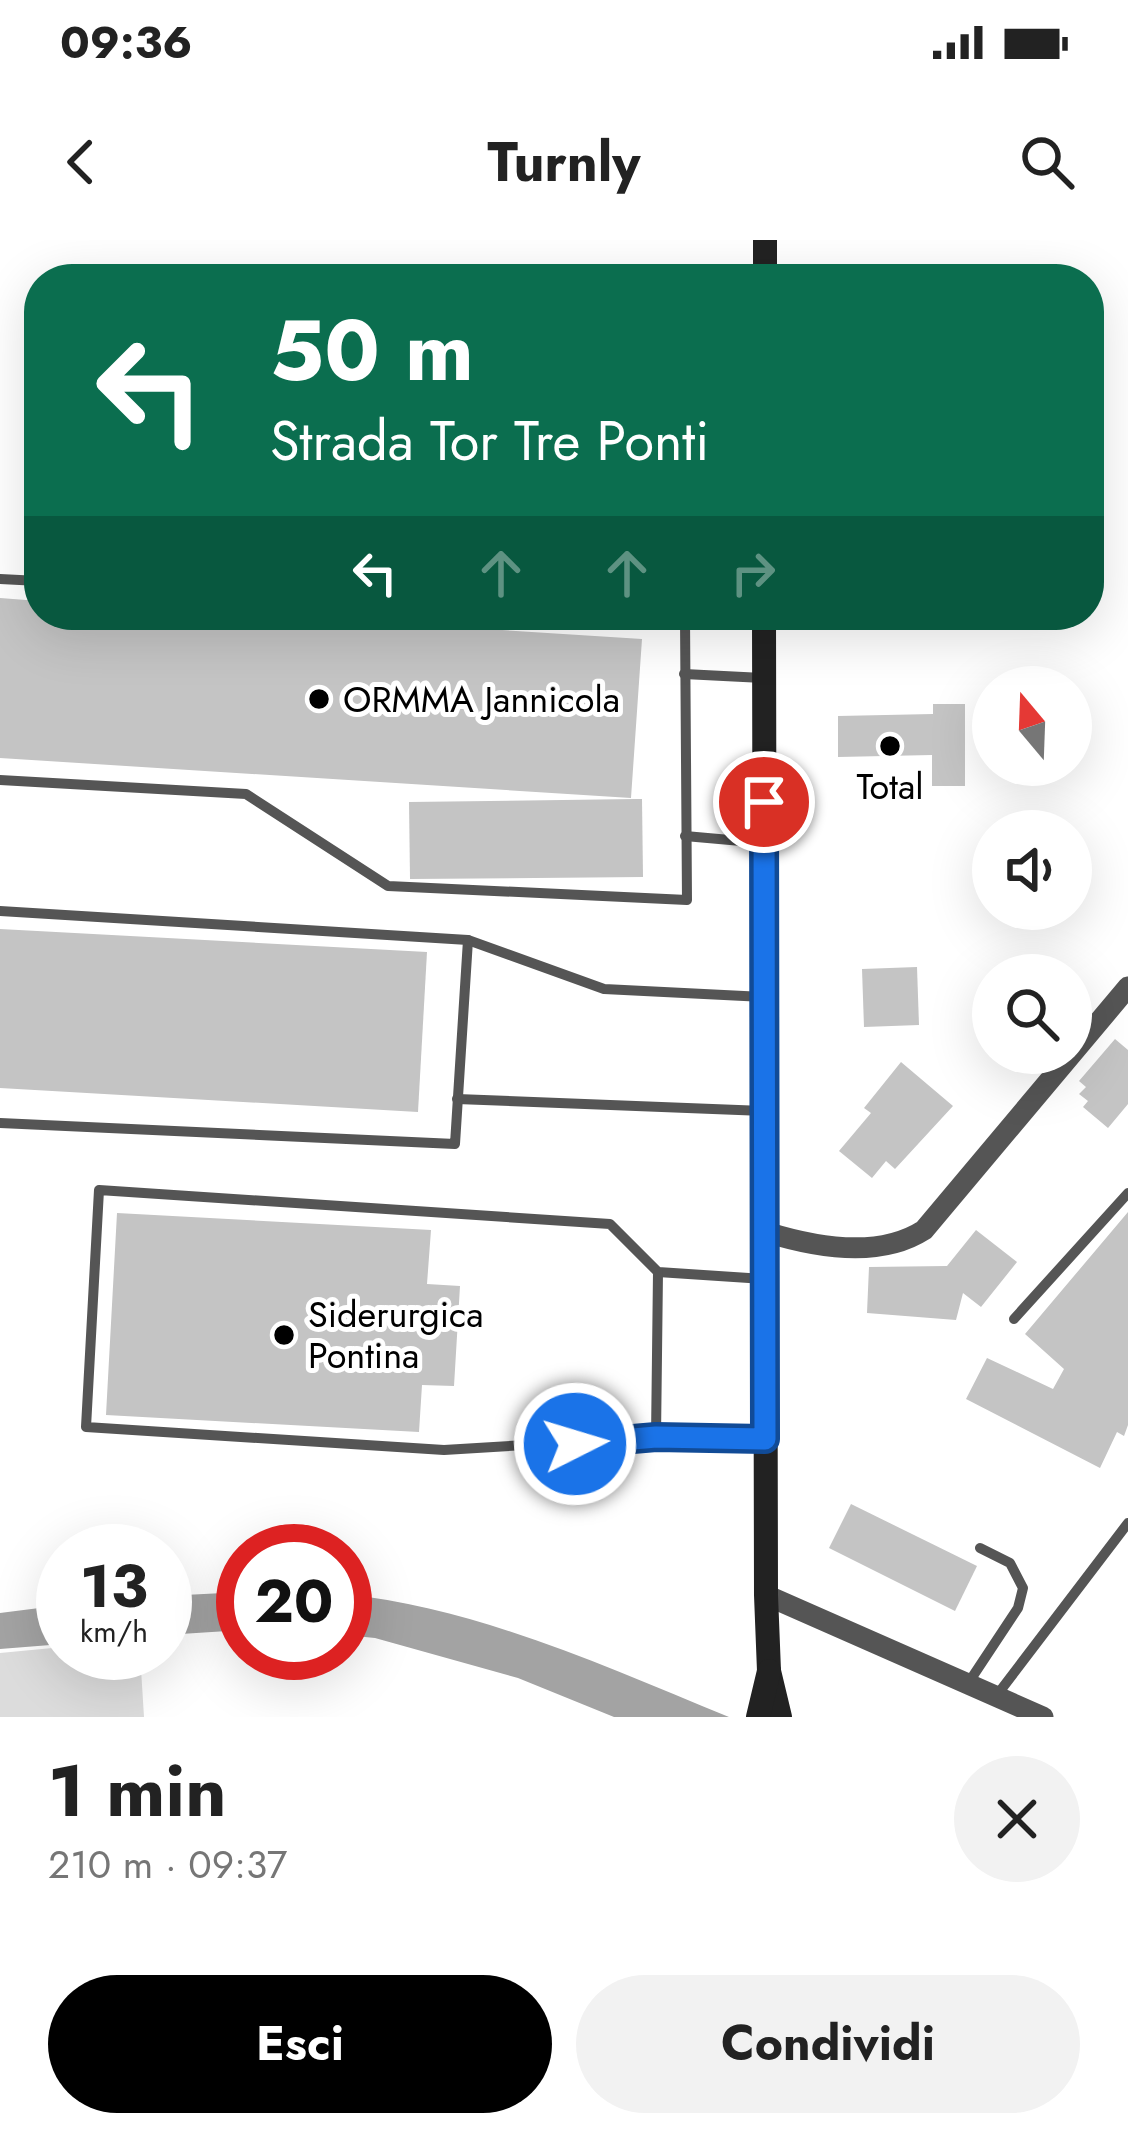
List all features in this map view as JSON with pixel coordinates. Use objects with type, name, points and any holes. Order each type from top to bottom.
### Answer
[{"type":"street","points":[[764,630],[769,1712]]},
{"type":"street","points":[[766,1232],[841,1246],[893,1244],[924,1230],[1128,987]]},
{"type":"street","points":[[766,1595],[1043,1717]]},
{"type":"lane","points":[[0,780],[246,794],[388,886],[687,900],[685,630]]},
{"type":"lane","points":[[684,674],[763,678]]},
{"type":"lane","points":[[686,836],[764,843]]},
{"type":"lane","points":[[0,911],[468,940],[604,989],[764,997]]},
{"type":"lane","points":[[0,1123],[455,1144],[468,940]]},
{"type":"lane","points":[[457,1100],[764,1111]]},
{"type":"lane","points":[[765,1280],[658,1272],[610,1224],[99,1190],[86,1427],[457,1450],[656,1437],[765,1439]]},
{"type":"lane","points":[[1014,1319],[1128,1193]]},
{"type":"lane","points":[[656,1437],[658,1272]]},
{"type":"lane","points":[[997,1695],[1128,1523]]},
{"type":"lane","points":[[969,1682],[1018,1608],[1023,1588],[1010,1563],[980,1548]]},
{"type":"shaded area","points":[[216,1593],[216,1632],[192,1633],[192,1595]]},
{"type":"shaded area","points":[[372,1598],[445,1612],[588,1660],[729,1717],[614,1717],[518,1678],[375,1638]]},
{"type":"shaded area","points":[[36,1608],[36,1646],[0,1649],[0,1613]]},
{"type":"shaded area","points":[[36,1650],[36,1680],[142,1680],[144,1717],[0,1717],[0,1653]]},
{"type":"building","name":"ORMMA Jannicola","points":[[0,598],[24,600],[24,630],[501,630],[642,639],[631,798],[0,758]]},
{"type":"building","points":[[933,704],[965,704],[965,786],[932,786],[932,755],[838,757],[838,716],[933,714]]},
{"type":"building","points":[[642,799],[643,877],[410,879],[409,802]]},
{"type":"building","points":[[0,929],[427,952],[418,1112],[0,1088]]},
{"type":"building","points":[[917,967],[919,1025],[864,1027],[862,969]]},
{"type":"building","points":[[1115,1039],[1128,1050],[1128,1104],[1108,1128],[1083,1107],[1088,1101],[1079,1094],[1086,1087],[1079,1081],[1092,1074],[1092,1066]]},
{"type":"building","points":[[901,1062],[953,1106],[895,1169],[886,1161],[872,1178],[839,1151],[871,1113],[864,1108]]},
{"type":"building","points":[[1128,1212],[1128,1425],[1124,1436],[1117,1432],[1100,1468],[966,1399],[987,1358],[1053,1389],[1064,1369],[1025,1334]]},
{"type":"building","name":"Siderurgica Pontina","points":[[117,1213],[431,1230],[427,1284],[460,1286],[454,1386],[422,1385],[419,1432],[106,1415]]},
{"type":"building","points":[[976,1230],[1017,1262],[981,1307],[963,1293],[956,1320],[867,1313],[869,1267],[947,1266]]},
{"type":"building","points":[[851,1504],[977,1566],[955,1611],[829,1548]]},
{"type":"place","name":"ORMMA Jannicola","points":[[319,699]]},
{"type":"place","name":"Total","points":[[890,746]]},
{"type":"place","name":"Siderurgica Pontina","points":[[284,1335]]},
{"type":"route","points":[[575,1444],[656,1437],[765,1439],[764,802]]}]
